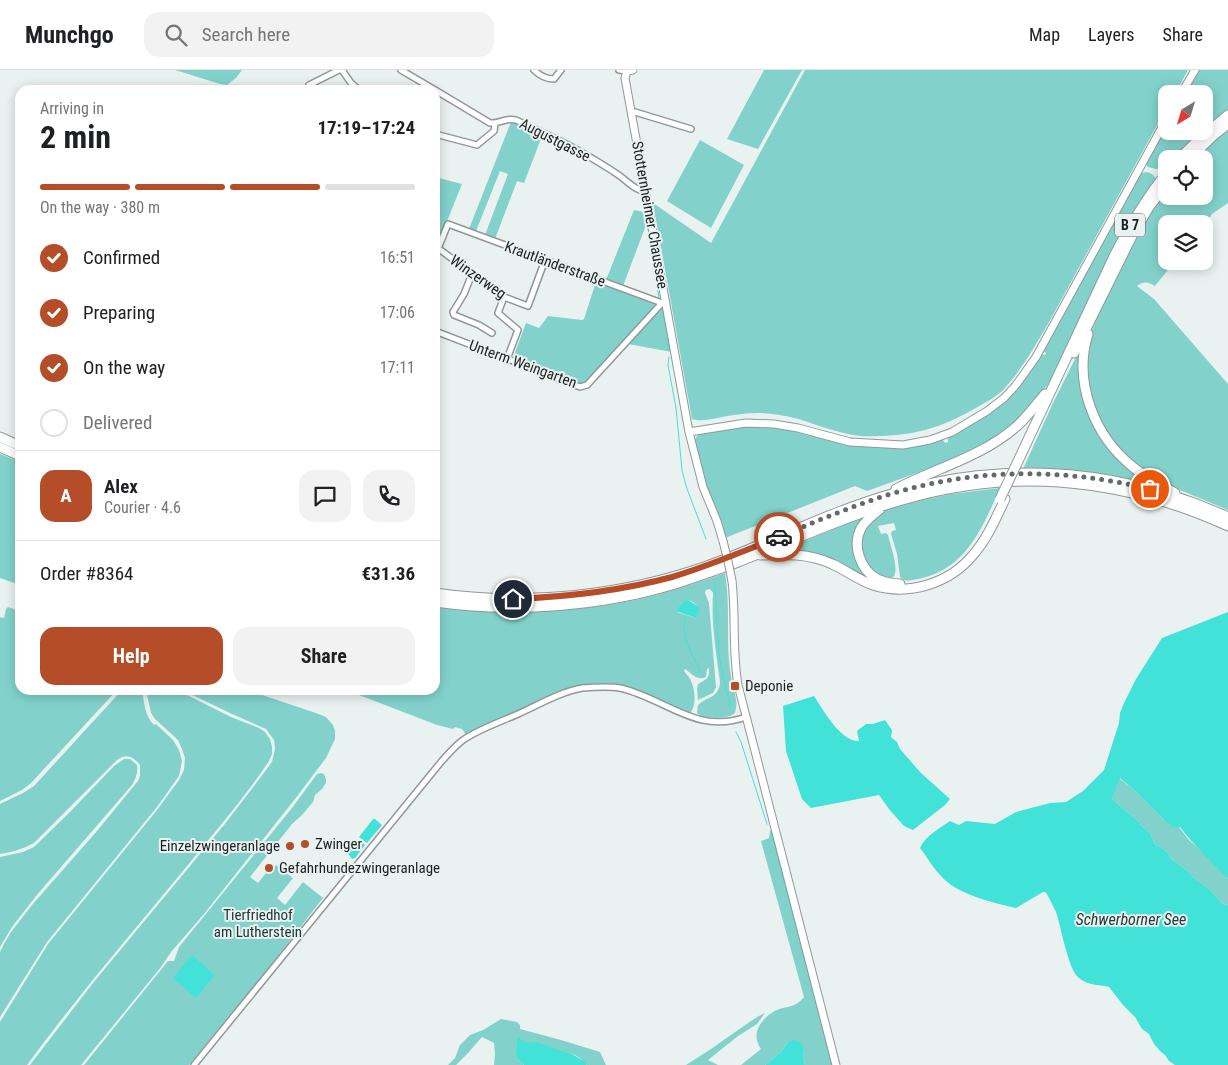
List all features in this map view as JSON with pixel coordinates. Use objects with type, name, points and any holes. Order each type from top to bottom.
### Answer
[{"type":"highway","points":[[1188,150],[1228,115]]},
{"type":"highway","points":[[1198,150],[1228,124]]},
{"type":"highway","name":"B 7","points":[[1058,373],[1126,232],[1158,185]]},
{"type":"highway","name":"B 7","points":[[1094,313],[1132,236],[1158,196]]},
{"type":"highway","points":[[888,504],[870,516],[858,534],[858,553],[862,564],[869,573],[886,582],[918,583],[951,568],[961,560],[978,541],[1002,499],[1094,313]]},
{"type":"highway","points":[[1094,313],[1085,347],[1083,372],[1088,401],[1097,424],[1111,445],[1128,464],[1191,502]]},
{"type":"highway","points":[[1021,459],[1058,373]]},
{"type":"highway","points":[[876,499],[912,480],[971,455],[1008,434],[1035,406],[1058,373]]},
{"type":"highway","points":[[0,437],[15,444]]},
{"type":"highway","points":[[0,447],[15,454]]},
{"type":"highway","points":[[440,594],[513,599],[550,598],[593,593],[642,584],[706,566],[838,513],[895,493],[949,480],[988,475],[1034,473],[1096,478],[1150,489],[1191,502],[1228,517]]},
{"type":"highway","points":[[440,603],[473,606],[537,606],[586,602],[642,592],[675,584],[752,556],[822,527],[888,504],[949,488],[988,483],[1058,482],[1111,489],[1158,499],[1228,526]]},
{"type":"highway","points":[[752,556],[786,554],[808,556],[832,564],[872,585],[895,589],[918,588],[942,580],[973,556],[990,530],[1002,499]]},
{"type":"street","points":[[309,85],[340,70],[352,85]]},
{"type":"street","points":[[401,70],[426,85]]},
{"type":"street","points":[[534,70],[541,76],[554,79],[561,70]]},
{"type":"street","name":"Stotternheimer Chaussee","points":[[626,70],[664,303],[669,317],[689,432],[703,487],[717,520],[732,581],[735,668],[836,1065]]},
{"type":"street","points":[[1186,85],[1195,70]]},
{"type":"street","points":[[440,93],[490,123],[495,124],[494,131],[477,145],[440,135]]},
{"type":"street","points":[[632,112],[691,129]]},
{"type":"street","name":"Augustgasse","points":[[495,124],[510,118],[516,120],[586,154],[639,190],[646,192]]},
{"type":"street","points":[[689,432],[746,423],[774,424],[798,428],[850,442],[903,445],[930,440],[952,432],[987,411],[1004,398],[1016,385],[1036,357],[1158,135]]},
{"type":"street","name":"Krautländerstraße","points":[[440,246],[448,224],[664,303]]},
{"type":"street","name":"Winzerweg","points":[[440,250],[504,297],[528,306],[545,260]]},
{"type":"street","points":[[472,274],[464,294],[453,312],[479,324],[492,333]]},
{"type":"street","points":[[504,297],[498,313],[518,330],[507,359]]},
{"type":"street","name":"Unterm Weingarten","points":[[440,333],[580,387],[587,385],[664,303]]},
{"type":"street","points":[[194,1065],[437,766],[452,749],[472,734],[581,688],[618,688],[634,692],[703,721],[730,721],[746,717]]},
{"type":"green space","points":[[175,70],[242,70],[227,85]]},
{"type":"green space","points":[[764,70],[802,70],[758,149],[727,139]]},
{"type":"green space","points":[[805,70],[1188,70],[1180,85],[1158,85],[1158,124],[1043,332],[1017,373],[1005,388],[994,397],[941,425],[908,433],[865,436],[834,431],[797,419],[768,413],[740,414],[708,420],[692,419],[653,203],[711,243]]},
{"type":"green space","points":[[1197,70],[1228,70],[1228,111],[1213,124],[1213,85],[1188,85]]},
{"type":"green space","points":[[511,122],[517,123],[542,136],[524,183],[517,181],[495,239],[485,235],[508,174],[500,171],[476,231],[469,229]]},
{"type":"green space","points":[[1228,127],[1228,203],[1211,215],[1158,215],[1158,270],[1168,270],[1155,286],[1142,283],[1137,286],[1154,299],[1228,384],[1228,510],[1152,476],[1131,461],[1105,432],[1089,393],[1086,370],[1090,336],[1094,324],[1141,226],[1158,202],[1158,205],[1213,205],[1213,150],[1203,150]]},
{"type":"green space","points":[[1158,139],[1195,140],[1184,150],[1158,150],[1158,169],[1148,167],[1145,163]]},
{"type":"green space","points":[[700,140],[744,165],[711,228],[667,201]]},
{"type":"green space","points":[[1147,172],[1157,179],[1049,383],[1029,410],[998,437],[956,459],[867,491],[855,486],[725,538],[709,496],[694,441],[698,435],[727,428],[759,426],[801,431],[842,443],[868,447],[896,447],[941,439],[945,443],[948,442],[950,435],[986,416],[1041,354],[1045,355],[1046,353],[1043,351],[1138,175]]},
{"type":"green space","points":[[440,178],[462,184],[440,239]]},
{"type":"green space","points":[[634,210],[644,212],[646,225],[623,286],[606,280]]},
{"type":"green space","points":[[595,282],[654,304],[655,308],[583,384],[578,384],[513,358],[526,323],[539,328],[548,316],[584,319]]},
{"type":"green space","points":[[661,309],[665,312],[672,352],[628,344]]},
{"type":"green space","points":[[1084,341],[1084,394],[1082,397],[1085,400],[1095,426],[1154,485],[1098,473],[1059,469],[1023,469]]},
{"type":"green space","points":[[0,454],[15,460],[15,583],[0,578]]},
{"type":"green space","points":[[1000,488],[971,545],[949,566],[935,574],[908,581],[900,577],[897,554],[891,534],[892,531],[896,530],[894,523],[878,526],[881,534],[886,533],[888,535],[895,562],[893,577],[888,580],[871,572],[860,553],[864,529],[882,511],[951,494]]},
{"type":"green space","points":[[861,518],[862,521],[855,538],[853,551],[868,578],[819,554],[789,549],[795,545]]},
{"type":"green space","points":[[725,573],[728,599],[729,664],[736,697],[735,713],[731,716],[710,717],[697,713],[698,705],[718,691],[720,682],[713,626],[713,593],[710,589],[706,590],[705,593],[709,603],[716,687],[713,693],[698,700],[698,684],[708,677],[709,668],[707,669],[706,677],[703,678],[695,676],[685,669],[684,671],[690,680],[694,693],[694,706],[690,713],[626,686],[603,683],[590,684],[550,696],[466,735],[462,729],[437,725],[359,695],[440,695],[440,607],[518,612],[575,609],[630,601],[673,590]],"holes":[[[688,600],[698,606],[696,618],[677,612]]]},
{"type":"green space","points":[[8,607],[15,609],[15,695],[112,695],[31,783],[22,790],[0,801],[0,617],[4,618]]},
{"type":"green space","points":[[117,695],[143,695],[145,709],[151,721],[173,740],[179,750],[182,761],[179,776],[157,807],[47,942],[0,1017],[0,952],[5,942],[32,905],[138,781],[140,765],[129,756],[120,758],[34,843],[18,850],[0,854],[0,804],[34,786]]},
{"type":"green space","points":[[147,695],[187,695],[265,732],[270,739],[272,754],[260,774],[222,824],[87,987],[27,1065],[0,1065],[0,1022],[48,944],[157,810],[184,770],[185,758],[178,740],[151,713]]},
{"type":"green space","points":[[192,695],[262,695],[326,717],[333,725],[335,739],[326,758],[295,799],[81,1065],[30,1065],[93,983],[224,825],[272,762],[275,749],[274,740],[266,729]]},
{"type":"green space","points":[[124,759],[130,759],[137,765],[132,785],[36,896],[12,927],[0,947],[0,857],[23,852],[34,847],[114,766]]},
{"type":"green space","name":"Tierfriedhof am Lutherstein","points":[[317,774],[324,774],[326,779],[322,789],[315,795],[313,802],[292,824],[250,877],[258,883],[276,865],[293,878],[277,898],[285,905],[303,882],[323,898],[267,970],[189,1065],[84,1065],[168,961],[174,961],[179,947],[292,808]]},
{"type":"green space","points":[[1119,778],[1132,788],[1164,820],[1179,827],[1188,839],[1228,879],[1228,906],[1222,903],[1209,889],[1170,858],[1168,853],[1155,844],[1150,833],[1112,799]]},
{"type":"green space","points":[[772,830],[833,1065],[805,1065],[803,1059],[804,1048],[788,1042],[781,1052],[765,1065],[741,1065],[761,1049],[757,1039],[760,1024],[773,1012],[793,1006],[804,997],[761,841],[769,838],[770,831]]},
{"type":"green space","points":[[765,1013],[757,1024],[738,1036],[708,1060],[718,1065],[686,1065],[752,1021]]},
{"type":"green space","points":[[501,1019],[517,1022],[520,1025],[520,1029],[600,1052],[606,1065],[587,1065],[580,1058],[572,1054],[554,1052],[517,1059],[524,1065],[494,1065],[494,1043],[482,1037],[456,1065],[448,1065],[455,1058],[460,1045],[470,1035],[483,1030]]},
{"type":"water","points":[[688,600],[698,606],[699,611],[696,618],[676,611],[683,602]]},
{"type":"water","name":"Schwerborner See","points":[[1228,612],[1228,879],[1180,827],[1173,827],[1164,820],[1120,778],[1112,799],[1150,833],[1155,844],[1168,853],[1170,858],[1209,889],[1222,903],[1228,906],[1228,1065],[1175,1065],[1154,1044],[1149,1034],[1142,1029],[1135,1017],[1109,987],[1086,982],[1075,973],[1068,957],[1056,912],[1045,892],[1016,908],[976,897],[956,888],[941,876],[920,848],[929,836],[950,821],[959,825],[966,821],[995,824],[1016,812],[1050,803],[1066,802],[1083,791],[1104,770],[1124,703],[1136,679],[1162,638]]},
{"type":"water","points":[[814,696],[827,717],[839,731],[852,740],[859,741],[857,731],[866,724],[885,720],[892,730],[891,737],[897,742],[900,749],[921,773],[950,799],[913,830],[903,825],[879,795],[811,808],[802,799],[786,751],[783,706]]},
{"type":"water","points":[[373,819],[382,825],[367,843],[359,837]]},
{"type":"water","points":[[357,840],[360,840],[365,845],[355,858],[352,859],[347,852]]},
{"type":"water","points":[[192,955],[215,975],[196,998],[173,978]]},
{"type":"water","points":[[518,1037],[526,1043],[536,1042],[570,1053],[584,1061],[587,1065],[524,1065],[517,1059]]},
{"type":"water","points":[[799,1041],[804,1048],[803,1059],[805,1065],[765,1065],[781,1052],[788,1042]]},
{"type":"waterway","points":[[542,129],[554,134]]},
{"type":"waterway","points":[[558,136],[601,160],[641,188]]},
{"type":"waterway","points":[[643,197],[659,298]]},
{"type":"waterway","points":[[662,310],[669,348]]},
{"type":"waterway","points":[[669,357],[668,365],[676,408],[682,470],[706,539]]},
{"type":"waterway","points":[[715,582],[719,654],[731,709]]},
{"type":"waterway","points":[[686,615],[684,623],[685,637],[700,671]]},
{"type":"waterway","points":[[736,732],[741,742],[767,824]]},
{"type":"waterway","points":[[771,831],[832,1065]]},
{"type":"way so far","points":[[779,537],[876,499],[949,480],[988,475],[1060,474],[1096,478],[1150,489]]},
{"type":"place","name":"Deponie","points":[[735,686]]},
{"type":"place","name":"Zwinger","points":[[305,844]]},
{"type":"place","name":"Einzelzwingeranlage","points":[[290,846]]},
{"type":"place","name":"Gefahrhundezwingeranlage","points":[[269,868]]},
{"type":"route","points":[[513,599],[550,598],[593,593],[642,584],[706,566],[779,537]]}]
